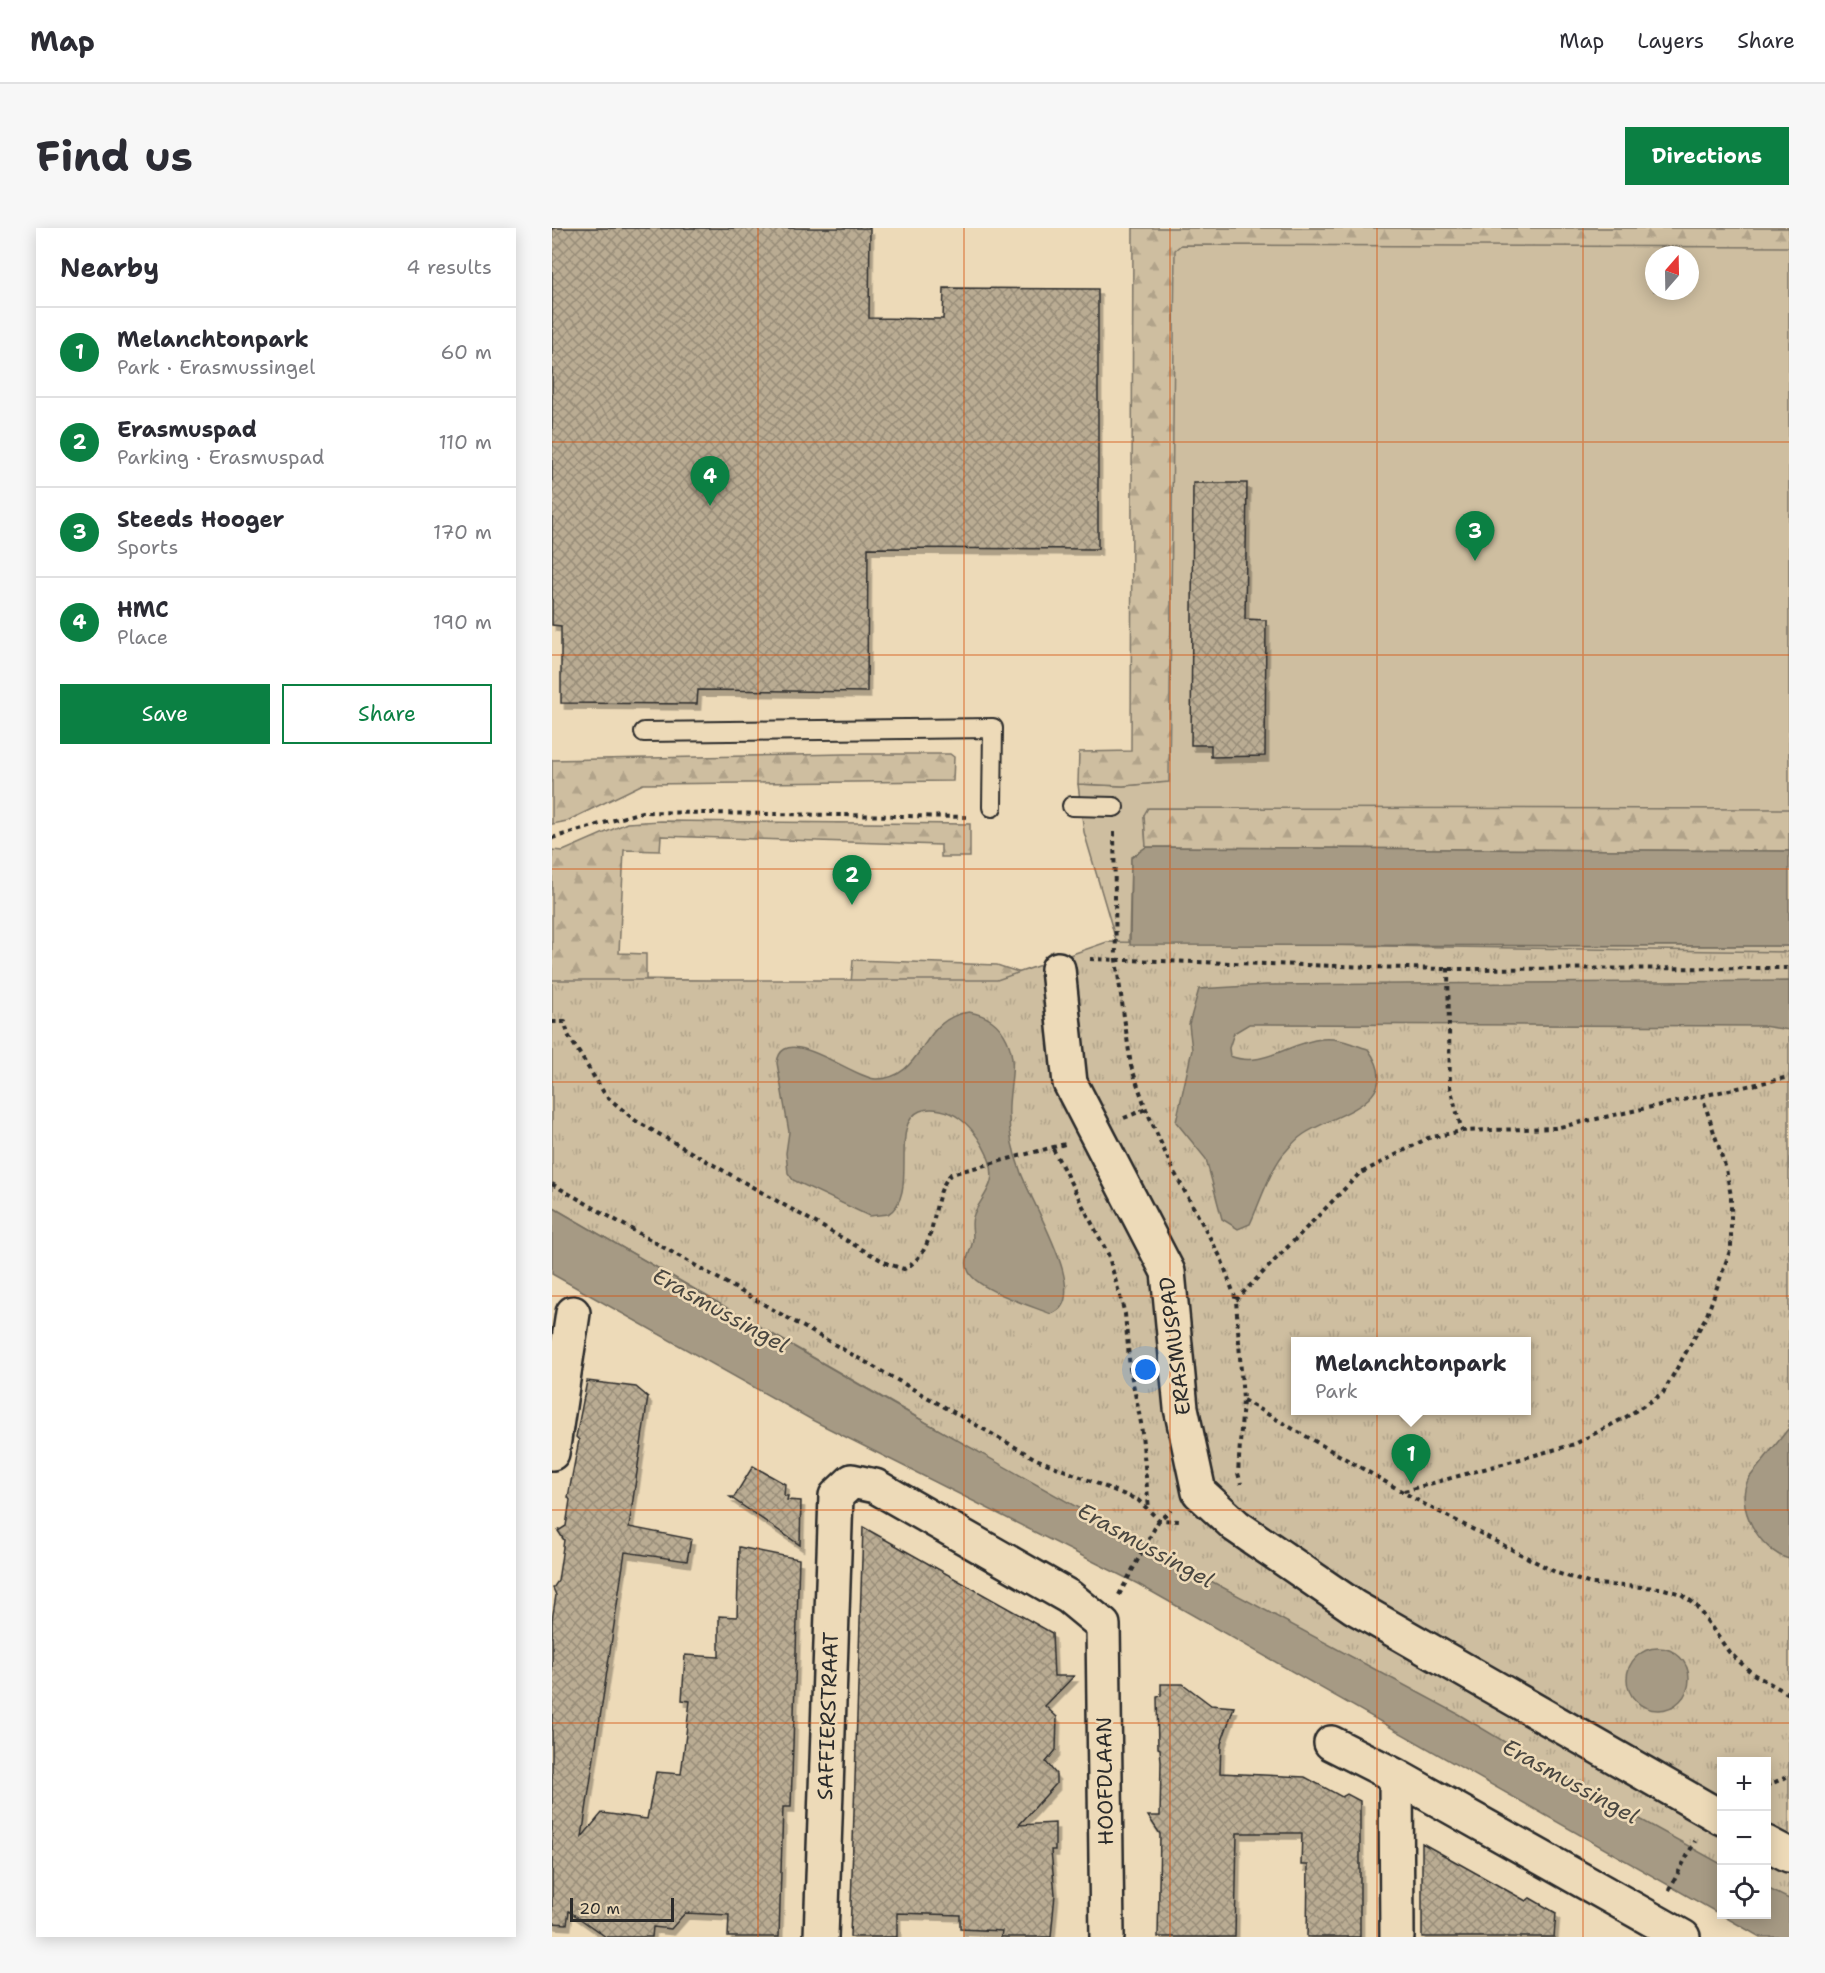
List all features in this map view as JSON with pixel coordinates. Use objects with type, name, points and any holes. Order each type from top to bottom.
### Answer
[{"type":"street","name":"ERASMUSPAD","points":[[1058,969],[1070,1083],[1168,1272],[1181,1408],[1199,1492],[1236,1526],[1354,1607],[1710,1827]]},
{"type":"street","points":[[552,1453],[573,1313]]},
{"type":"street","name":"SAFFIERSTRAAT","points":[[821,1937],[836,1496],[852,1481],[874,1486],[1069,1597],[1110,1613]]},
{"type":"street","name":"HOOFDLAAN","points":[[1107,1937],[1110,1613]]},
{"type":"street","points":[[1331,1743],[1396,1776],[1635,1923],[1683,1937]]},
{"type":"street","points":[[1396,1776],[1396,1937]]},
{"type":"street","points":[[1771,1845],[1789,1855]]},
{"type":"lane","points":[[644,732],[993,728],[992,807]]},
{"type":"lane","points":[[1072,806],[1114,807]]},
{"type":"path","points":[[552,838],[642,812],[968,817],[992,807]]},
{"type":"path","points":[[1114,807],[1116,960],[1131,1066],[1146,1109],[1172,1168],[1221,1258],[1236,1300],[1243,1400],[1238,1473]]},
{"type":"path","points":[[1058,969],[1086,959],[1448,968],[1789,968]]},
{"type":"path","points":[[1448,968],[1450,1087],[1462,1131]]},
{"type":"path","points":[[552,1022],[565,1023],[568,1035],[606,1096],[636,1121],[888,1264],[904,1269],[915,1263],[926,1246],[934,1224],[943,1183],[951,1174],[1017,1158]]},
{"type":"path","points":[[1236,1300],[1359,1174],[1428,1138],[1462,1131],[1555,1128],[1764,1080],[1789,1077]]},
{"type":"path","points":[[1404,1491],[1575,1444],[1626,1417],[1666,1388],[1707,1315],[1731,1248],[1732,1213],[1728,1181],[1702,1096]]},
{"type":"path","points":[[1053,1149],[1108,1254],[1125,1314],[1130,1369],[1141,1423],[1149,1510]]},
{"type":"path","points":[[552,1184],[1036,1460],[1138,1500],[1159,1520],[1110,1613]]},
{"type":"path","points":[[1243,1400],[1404,1491],[1557,1573],[1591,1584],[1661,1588],[1681,1594],[1695,1604],[1729,1652],[1753,1674],[1789,1694]]},
{"type":"path","points":[[1771,1784],[1789,1776]]},
{"type":"path","points":[[1666,1896],[1710,1827]]},
{"type":"green space","points":[[1133,228],[1789,228],[1789,247],[1181,245],[1175,250],[1169,782],[1123,786],[1078,784],[1079,752],[1131,751]]},
{"type":"green space","points":[[1158,228],[1789,228],[1789,834],[1144,815],[1146,847],[1131,858],[1129,942],[1130,945],[1789,946],[1789,981],[1125,971],[1084,832],[1078,784],[1123,786],[1164,782]]},
{"type":"green space","points":[[950,754],[954,757],[953,781],[643,784],[567,821],[552,824],[552,760]]},
{"type":"green space","points":[[1148,808],[1789,809],[1789,851],[1146,847],[1144,815]]},
{"type":"green space","points":[[660,821],[970,824],[970,857],[941,857],[941,845],[661,836],[660,851],[624,850],[619,953],[646,954],[646,979],[851,984],[853,960],[997,965],[1021,973],[552,1123],[552,850],[563,851],[627,823]]},
{"type":"green space","points":[[1107,942],[1789,952],[1789,1919],[1771,1908],[1771,1757],[1717,1757],[1717,1878],[552,1207],[552,980],[997,980]]},
{"type":"water","points":[[1146,847],[1789,851],[1789,946],[1130,945],[1131,858]]},
{"type":"water","points":[[1789,981],[1789,1030],[1763,1026],[1249,1024],[1234,1033],[1229,1048],[1230,1056],[1254,1059],[1310,1041],[1334,1039],[1368,1049],[1378,1067],[1379,1082],[1373,1094],[1362,1104],[1304,1134],[1293,1143],[1276,1165],[1250,1224],[1238,1229],[1222,1219],[1206,1159],[1176,1122],[1192,1050],[1189,1024],[1199,989],[1266,985]]},
{"type":"water","points":[[969,1012],[981,1015],[996,1024],[1004,1034],[1010,1050],[1012,1068],[1009,1117],[1012,1144],[1025,1183],[1055,1247],[1066,1290],[1063,1305],[1051,1314],[992,1290],[981,1284],[968,1270],[967,1260],[973,1241],[973,1217],[990,1186],[992,1173],[983,1146],[965,1123],[955,1115],[930,1109],[920,1111],[911,1118],[904,1144],[902,1192],[897,1205],[888,1214],[869,1216],[793,1180],[788,1173],[786,1153],[789,1132],[777,1063],[782,1051],[791,1047],[805,1049],[866,1077],[876,1079],[892,1076],[914,1059],[940,1025],[953,1017]]},
{"type":"water","name":"Erasmussingel","points":[[552,1207],[893,1404],[1157,1552],[1458,1714],[1555,1772],[1717,1862],[1717,1913],[1138,1584],[814,1421],[552,1274]]},
{"type":"water","points":[[1789,1428],[1789,1559],[1768,1547],[1759,1537],[1747,1514],[1744,1501],[1749,1478]]},
{"type":"water","points":[[1658,1648],[1680,1657],[1689,1679],[1680,1701],[1658,1710],[1636,1701],[1627,1679],[1636,1657]]},
{"type":"water","points":[[1771,1890],[1789,1899],[1789,1937],[1760,1937],[1728,1919],[1771,1919]]},
{"type":"building","points":[[552,228],[870,228],[869,318],[943,319],[944,288],[1098,289],[1098,549],[868,548],[867,692],[698,690],[697,704],[561,703],[561,626],[552,625]]},
{"type":"building","points":[[1193,483],[1247,483],[1245,619],[1266,620],[1265,756],[1211,757],[1211,745],[1191,745]]},
{"type":"building","points":[[587,1381],[636,1387],[648,1397],[629,1527],[691,1539],[687,1561],[625,1552],[582,1837],[602,1813],[647,1819],[656,1772],[681,1774],[690,1701],[682,1700],[685,1655],[719,1657],[719,1616],[737,1617],[739,1547],[799,1559],[791,1807],[783,1807],[779,1937],[728,1937],[729,1915],[685,1913],[671,1929],[653,1927],[652,1937],[606,1937],[569,1911],[567,1924],[552,1923],[552,1620],[556,1595],[553,1588],[558,1581],[564,1540],[558,1531],[566,1526],[570,1500],[568,1497],[579,1440],[576,1437]]},
{"type":"building","points":[[753,1466],[785,1484],[784,1496],[788,1496],[787,1500],[801,1501],[800,1545],[730,1497],[734,1497]]},
{"type":"building","points":[[863,1527],[1052,1633],[1054,1676],[1074,1676],[1045,1706],[1057,1717],[1056,1750],[1046,1762],[1056,1774],[1056,1784],[1019,1825],[1055,1823],[1055,1850],[1051,1850],[1055,1894],[1051,1937],[1001,1937],[1002,1931],[960,1929],[960,1915],[897,1913],[897,1937],[850,1937]]},
{"type":"building","points":[[1161,1684],[1183,1684],[1211,1705],[1234,1707],[1221,1744],[1220,1773],[1305,1777],[1342,1797],[1347,1794],[1360,1801],[1360,1937],[1307,1937],[1308,1865],[1301,1865],[1302,1833],[1237,1833],[1235,1937],[1158,1937],[1160,1834],[1148,1816],[1160,1816],[1161,1762],[1158,1748],[1157,1697],[1161,1696]]},
{"type":"building","points":[[1422,1843],[1526,1901],[1530,1898],[1556,1913],[1554,1937],[1422,1937]]},
{"type":"place","name":"HMC","points":[[710,506]]},
{"type":"place","name":"Steeds Hooger","points":[[1475,561]]},
{"type":"place","name":"Erasmuspad","points":[[852,905]]},
{"type":"place","name":"Melanchtonpark","points":[[1411,1484]]}]
